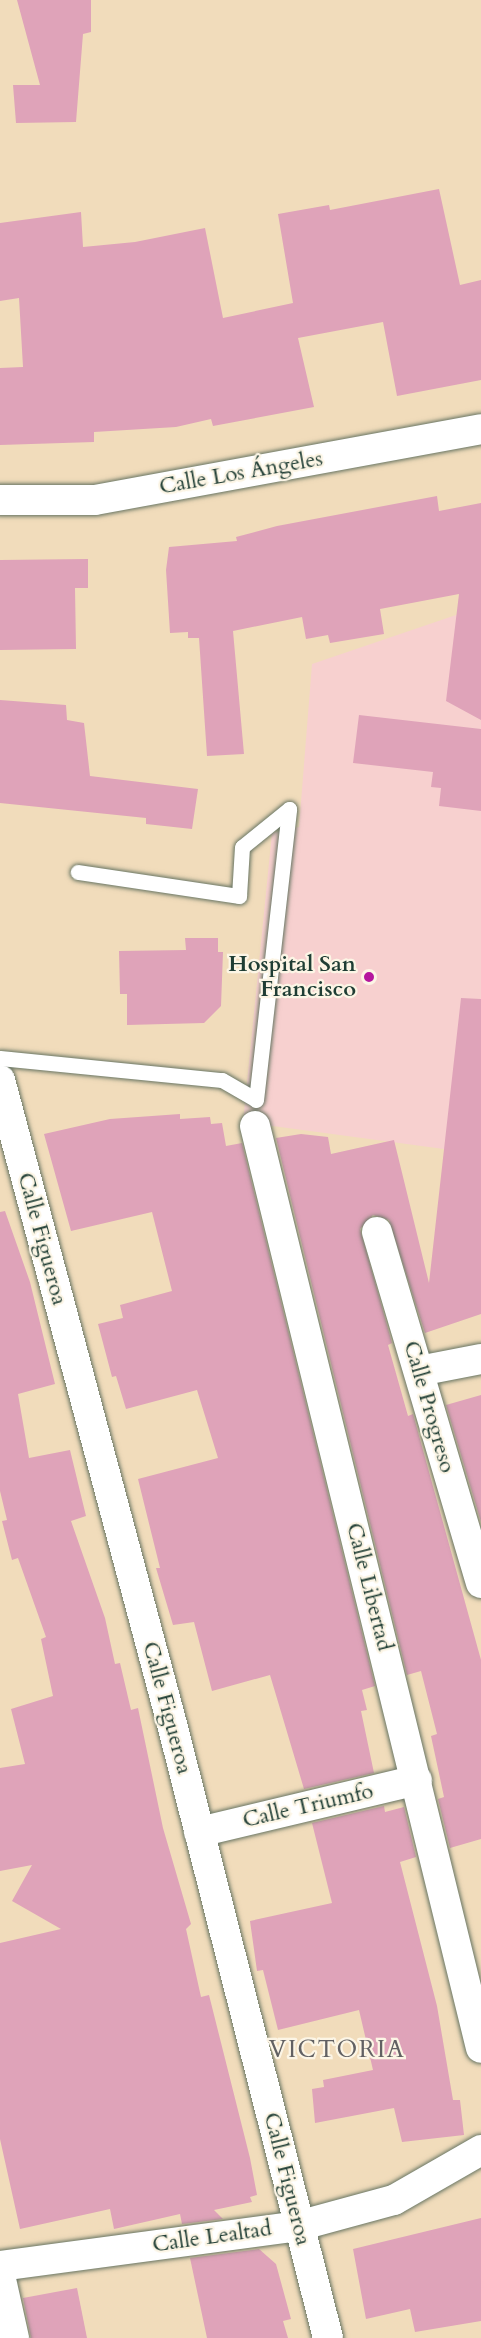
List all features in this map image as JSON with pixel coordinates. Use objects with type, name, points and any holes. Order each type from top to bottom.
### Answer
[{"type":"street","name":"Calle Los Ángeles","points":[[0,500],[95,500],[481,429]]},
{"type":"street","name":"Calle Figueroa","points":[[0,1080],[199,1832],[328,2338]]},
{"type":"street","name":"Calle Libertad","points":[[255,1126],[481,2048]]},
{"type":"street","name":"Calle Progreso","points":[[377,1232],[481,1583]]},
{"type":"street","points":[[419,1371],[481,1359]]},
{"type":"street","name":"Calle Triumfo","points":[[199,1832],[417,1780]]},
{"type":"street","name":"Calle Lealtad","points":[[0,2266],[298,2226],[394,2200],[481,2150]]},
{"type":"street","points":[[0,2275],[14,2338]]},
{"type":"lane","points":[[0,1058],[222,1080],[256,1100],[289,809],[242,847],[239,897],[78,872]]},
{"type":"shaded area","name":"Hospital San Francisco","points":[[459,614],[481,615],[481,1154],[243,1122],[272,833],[299,827],[312,664]]},
{"type":"building","points":[[17,0],[91,0],[91,32],[83,34],[76,122],[16,123],[13,85],[40,85]]},
{"type":"building","points":[[439,189],[460,285],[481,280],[481,380],[397,396],[383,322],[298,338],[314,407],[213,426],[211,419],[176,427],[94,432],[94,442],[0,445],[0,368],[23,367],[19,298],[0,301],[0,223],[81,212],[83,247],[135,242],[205,228],[223,318],[293,303],[278,214],[329,205],[330,210]]},
{"type":"building","points":[[437,496],[439,511],[481,503],[481,720],[446,701],[459,594],[380,609],[384,634],[330,643],[328,635],[306,639],[302,617],[233,631],[244,754],[207,756],[199,638],[188,638],[188,632],[170,633],[166,570],[169,547],[237,541],[236,537],[277,526]]},
{"type":"building","points":[[88,559],[88,588],[75,588],[76,649],[0,650],[0,560]]},
{"type":"building","points":[[0,700],[66,705],[67,720],[84,723],[90,776],[198,789],[192,829],[146,824],[146,818],[0,803]]},
{"type":"building","points":[[359,715],[481,729],[481,811],[439,806],[441,788],[431,787],[433,772],[353,763]]},
{"type":"building","points":[[185,938],[218,938],[218,952],[223,952],[221,1006],[204,1023],[127,1025],[127,994],[120,994],[119,951],[186,950]]},
{"type":"building","points":[[461,998],[481,999],[481,1314],[425,1333],[389,1220],[373,1215],[360,1229],[392,1343],[388,1345],[408,1416],[413,1414],[481,1660],[481,1839],[450,1848],[438,1799],[444,1797],[431,1736],[437,1734],[421,1671],[407,1675],[276,1138],[301,1134],[328,1137],[331,1154],[394,1140],[429,1283]]},
{"type":"building","points":[[180,1114],[180,1119],[210,1117],[211,1124],[222,1123],[226,1146],[242,1143],[375,1686],[362,1690],[367,1710],[361,1711],[374,1773],[304,1789],[270,1675],[212,1691],[194,1622],[173,1625],[156,1568],[160,1568],[138,1479],[218,1458],[197,1390],[126,1409],[116,1376],[112,1377],[98,1324],[123,1318],[120,1305],[172,1291],[152,1212],[71,1231],[44,1134],[110,1119]]},
{"type":"building","points":[[5,1211],[30,1282],[55,1384],[18,1394],[29,1458],[70,1450],[86,1516],[71,1521],[105,1618],[115,1664],[120,1663],[131,1710],[138,1708],[163,1828],[191,1924],[186,1929],[201,1997],[209,1995],[250,2158],[257,2195],[250,2197],[252,2202],[214,2210],[223,2219],[182,2224],[180,2214],[114,2229],[110,2209],[20,2229],[0,2139],[0,1943],[61,1929],[12,1901],[32,1865],[0,1871],[0,1768],[25,1764],[11,1709],[53,1696],[41,1639],[46,1637],[18,1558],[12,1560],[2,1521],[7,1520],[0,1491],[0,1212]]},
{"type":"building","points":[[481,1395],[481,1522],[446,1405]]},
{"type":"building","points":[[384,1806],[385,1812],[404,1807],[416,1857],[400,1862],[437,2006],[453,2100],[460,2100],[464,2135],[402,2142],[394,2108],[315,2123],[312,2089],[324,2087],[323,2080],[373,2070],[359,2010],[278,2030],[263,1970],[257,1971],[250,1921],[332,1903],[312,1823]]},
{"type":"building","points":[[481,2218],[481,2321],[415,2332],[410,2309],[366,2319],[353,2249]]},
{"type":"building","points":[[259,2249],[276,2264],[291,2319],[283,2321],[288,2338],[207,2338],[190,2258]]},
{"type":"building","points":[[77,2288],[87,2338],[31,2338],[23,2298]]},
{"type":"place","name":"Hospital San Francisco","points":[[369,977]]},
{"type":"district","name":"VICTORIA","points":[[337,2050]]}]
